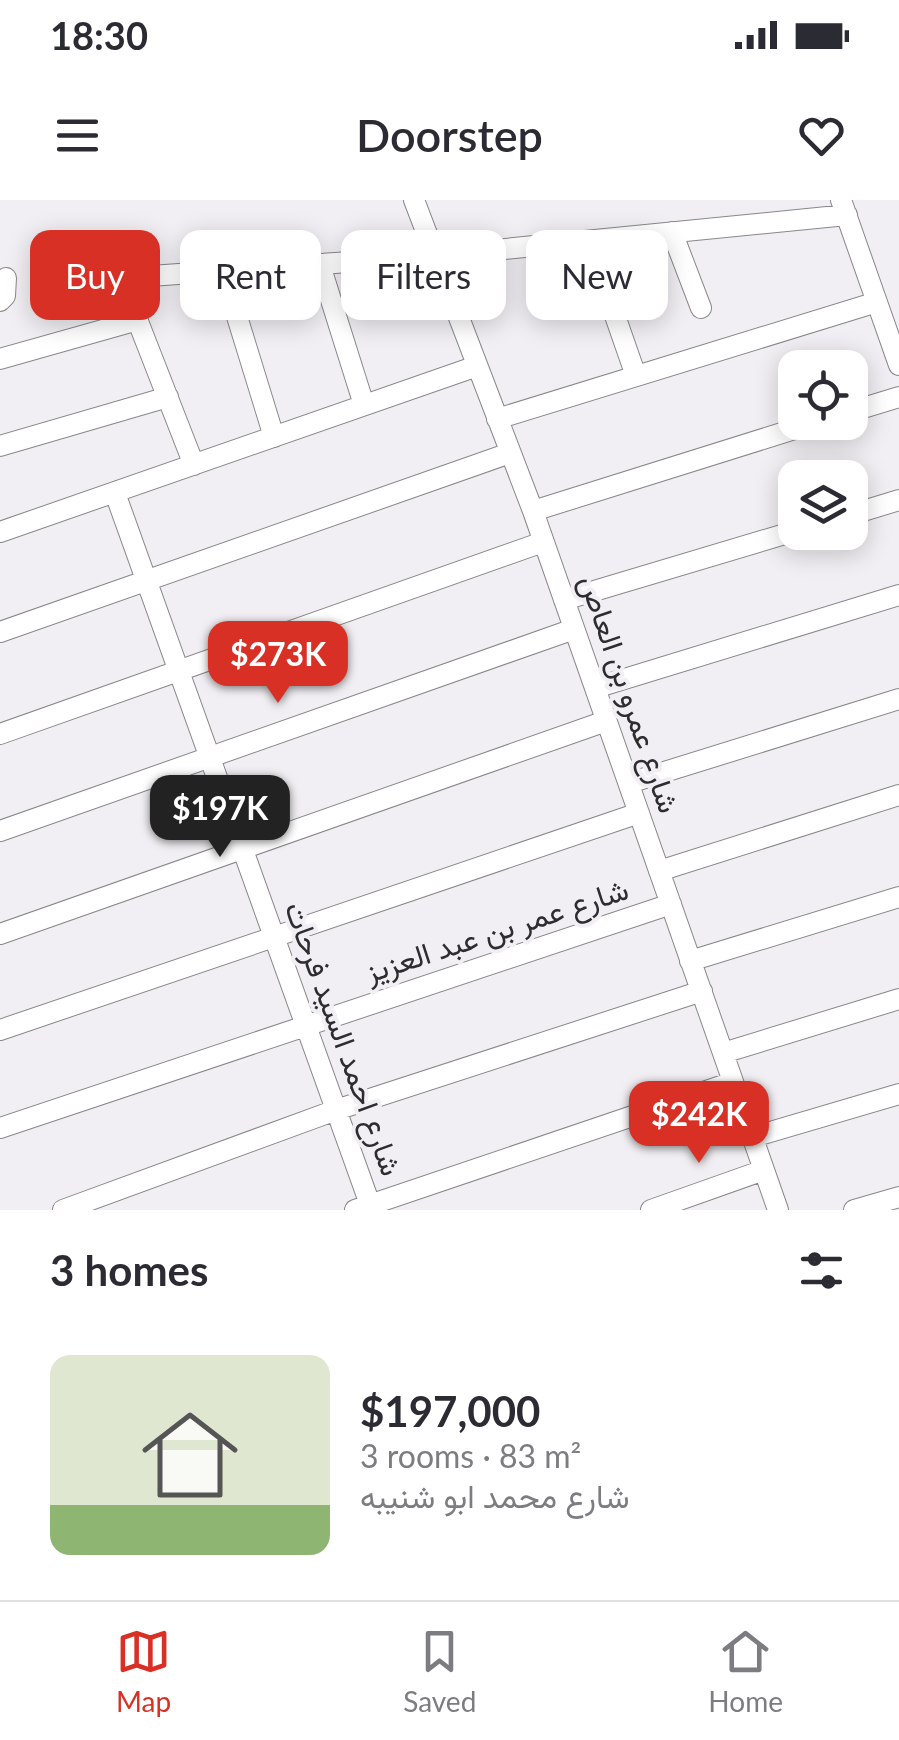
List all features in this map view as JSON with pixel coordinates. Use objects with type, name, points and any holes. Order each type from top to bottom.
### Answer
[{"type":"street","name":"شارع عمرو بن العاص","points":[[414,200],[425,230]]},
{"type":"street","points":[[668,232],[844,208],[899,364]]},
{"type":"street","points":[[672,232],[700,308]]},
{"type":"street","points":[[321,268],[364,405]]},
{"type":"street","points":[[0,301],[6,296],[6,278]]},
{"type":"street","points":[[497,418],[877,302]]},
{"type":"street","points":[[0,359],[138,320],[194,465]]},
{"type":"street","points":[[238,320],[274,437]]},
{"type":"street","name":"شارع عمرو بن العاص","points":[[459,320],[533,511],[778,1210]]},
{"type":"street","points":[[616,320],[636,376]]},
{"type":"street","points":[[0,532],[477,366]]},
{"type":"street","points":[[0,446],[168,397]]},
{"type":"street","points":[[868,406],[899,397]]},
{"type":"street","points":[[533,511],[778,434]]},
{"type":"street","points":[[0,632],[510,453]]},
{"type":"street","name":"شارع احمد السيد فرحات","points":[[115,493],[336,1110],[366,1208]]},
{"type":"street","points":[[868,509],[899,500]]},
{"type":"street","points":[[564,600],[778,537]]},
{"type":"street","points":[[0,734],[543,542]]},
{"type":"street","points":[[595,688],[899,595]]},
{"type":"street","points":[[0,831],[574,629]]},
{"type":"street","points":[[629,783],[899,699]]},
{"type":"street","points":[[0,934],[606,721]]},
{"type":"street","points":[[659,870],[899,795]]},
{"type":"street","points":[[0,1030],[639,813]]},
{"type":"street","points":[[690,961],[899,898]]},
{"type":"street","name":"شارع عمر بن عبد العزيز","points":[[0,1128],[671,904]]},
{"type":"street","points":[[64,1210],[336,1110],[702,991]]},
{"type":"street","points":[[723,1054],[899,999]]},
{"type":"street","points":[[366,1208],[733,1082]]},
{"type":"street","points":[[753,1137],[899,1094]]},
{"type":"street","points":[[651,1210],[764,1170]]},
{"type":"street","points":[[854,1210],[899,1197]]}]
